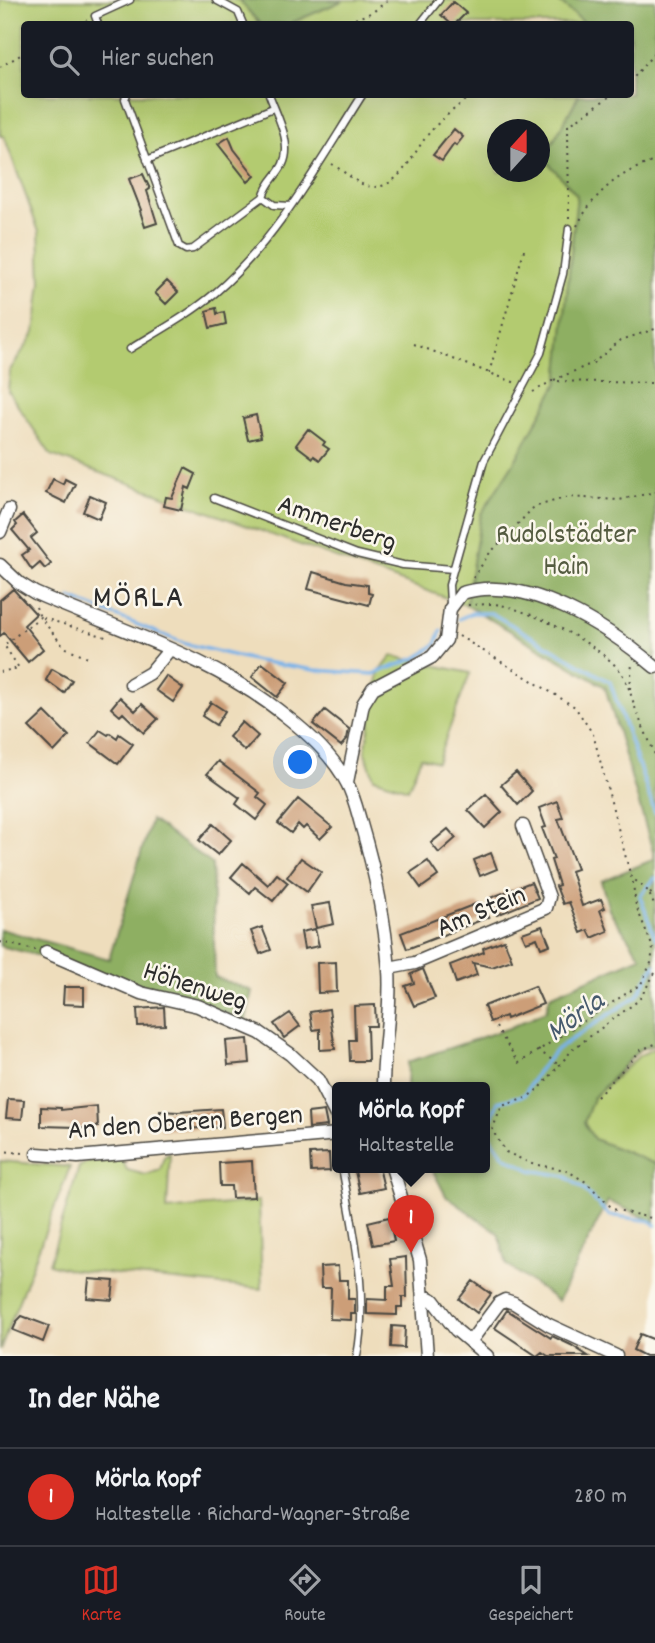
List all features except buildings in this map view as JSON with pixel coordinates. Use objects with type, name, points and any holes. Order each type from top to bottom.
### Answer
[{"type":"street","points":[[0,532],[9,510]]},
{"type":"street","points":[[0,565],[19,583],[35,593],[212,668],[263,697],[324,750],[347,782],[372,865],[389,968],[383,1082]]},
{"type":"street","points":[[347,782],[363,704],[373,688],[432,657],[446,640],[450,609],[462,593],[486,589],[506,590],[563,606],[611,633],[654,666]]},
{"type":"street","points":[[131,684],[150,673],[170,649]]},
{"type":"street","name":"Am Stein","points":[[389,968],[415,963],[546,908],[549,897],[523,826]]},
{"type":"street","name":"Höhenweg","points":[[46,952],[141,993],[198,1006],[260,1032],[290,1054],[318,1080],[332,1107]]},
{"type":"street","name":"An den Oberen Bergen","points":[[37,1154],[78,1157],[332,1136]]},
{"type":"street","points":[[394,1173],[418,1248],[427,1356]]},
{"type":"street","points":[[423,1295],[433,1300],[456,1330],[487,1356]]},
{"type":"street","points":[[470,1342],[499,1303],[505,1300],[549,1325],[616,1356]]},
{"type":"lane","points":[[97,21],[95,16],[130,0]]},
{"type":"lane","points":[[216,0],[238,12],[242,21]]},
{"type":"lane","points":[[422,21],[439,0]]},
{"type":"lane","points":[[125,98],[179,246],[194,250],[263,197],[267,184],[283,165],[286,144],[269,98]]},
{"type":"lane","points":[[130,349],[193,310],[218,290],[275,229],[360,98]]},
{"type":"lane","points":[[147,160],[273,108]]},
{"type":"lane","points":[[263,197],[274,205],[290,206]]},
{"type":"lane","points":[[450,609],[449,584],[484,461],[541,353],[563,274],[569,228]]},
{"type":"lane","name":"Ammerberg","points":[[214,498],[357,554],[403,565],[453,569]]},
{"type":"lane","points":[[343,1173],[361,1280],[362,1308],[358,1356]]},
{"type":"path","points":[[350,21],[373,12],[388,0]]},
{"type":"path","points":[[634,78],[655,52]]},
{"type":"path","points":[[0,67],[21,55]]},
{"type":"path","points":[[322,158],[363,184],[376,187],[387,184],[400,175],[431,130],[467,98]]},
{"type":"path","points":[[569,228],[569,126],[608,98]]},
{"type":"path","points":[[568,242],[586,208],[601,191],[636,166],[655,161]]},
{"type":"path","points":[[489,373],[524,250]]},
{"type":"path","points":[[515,401],[593,363],[621,340],[655,329]]},
{"type":"path","points":[[414,344],[523,386]]},
{"type":"path","points":[[552,382],[655,383]]},
{"type":"path","points":[[462,593],[489,554],[534,508],[568,497],[619,500],[655,492]]},
{"type":"path","points":[[450,609],[498,604],[524,612],[588,644],[620,672],[630,690],[655,755]]},
{"type":"path","points":[[37,608],[40,617],[64,647],[88,657]]},
{"type":"path","points":[[40,617],[117,640]]},
{"type":"path","points":[[0,672],[19,668],[4,645],[40,617]]},
{"type":"path","points":[[449,630],[575,707],[593,734],[631,877],[636,906],[653,948],[651,963],[640,984],[519,1063],[496,1027]]},
{"type":"path","points":[[630,690],[633,662],[654,666]]},
{"type":"path","points":[[631,877],[643,885],[655,907]]},
{"type":"path","points":[[649,893],[655,893]]},
{"type":"path","points":[[641,937],[648,937]]},
{"type":"path","points":[[0,942],[46,952]]},
{"type":"path","points":[[655,973],[639,1000],[573,1048],[541,1087],[526,1098],[502,1105],[492,1130],[506,1152],[532,1164],[566,1170],[586,1182],[613,1209],[655,1219]]},
{"type":"path","points":[[597,1097],[641,1050],[655,1044]]},
{"type":"path","points":[[538,1050],[560,1066]]},
{"type":"path","points":[[0,1151],[37,1154]]},
{"type":"green space","points":[[0,0],[239,0],[257,21],[21,21],[21,98],[577,98],[550,146],[550,119],[487,119],[487,182],[550,182],[550,164],[577,195],[558,383],[515,461],[481,514],[466,605],[51,455],[8,391],[10,370],[35,332],[41,282],[39,232],[4,136],[0,136]]},
{"type":"green space","points":[[239,0],[344,0],[296,21],[257,21]]},
{"type":"green space","points":[[344,0],[557,0],[582,21],[296,21]]},
{"type":"green space","name":"Rudolstädter Hain","points":[[557,0],[655,0],[655,859],[605,687],[466,605],[481,514],[515,461],[558,383],[577,195],[550,165],[550,147],[577,98],[634,98],[634,21],[582,21]]},
{"type":"green space","points":[[392,656],[470,673],[437,762],[421,757],[408,789],[374,778],[365,752],[379,673]]},
{"type":"green space","points":[[151,820],[212,864],[215,977],[252,991],[246,1020],[48,958],[0,946],[0,929],[109,959]]},
{"type":"green space","points":[[655,859],[655,1045],[640,1049],[593,1098],[584,1123],[594,1139],[655,1164],[655,1222],[608,1201],[558,1301],[507,1265],[498,1233],[446,1196],[434,1173],[490,1173],[490,1082],[407,1082],[408,1062],[509,1028],[546,1011],[550,996],[641,957],[609,910],[601,881]]},
{"type":"green space","points":[[655,1048],[655,1164],[594,1139],[584,1123],[593,1098],[640,1055]]},
{"type":"green space","points":[[170,1153],[167,1210],[259,1201],[262,1289],[67,1269],[49,1264],[79,1167],[89,1161],[122,1159],[127,1170],[146,1175],[160,1170],[164,1157]]},
{"type":"green space","points":[[0,1161],[70,1167],[0,1350]]},
{"type":"waterway","name":"Mörla","points":[[71,598],[186,644],[257,661],[315,670],[374,674],[419,657],[436,644],[441,631]]},
{"type":"waterway","name":"Mörla","points":[[459,619],[472,613],[491,613],[610,682],[655,813]]},
{"type":"waterway","name":"Mörla","points":[[655,878],[640,896],[655,938]]},
{"type":"waterway","name":"Mörla","points":[[490,1121],[498,1102],[524,1095],[537,1072],[557,1049],[637,996],[655,965]]},
{"type":"waterway","name":"Mörla","points":[[490,1137],[504,1156],[531,1170],[565,1176],[581,1187],[609,1215],[651,1221],[655,1225]]},
{"type":"place","name":"Mörla Kopf","points":[[411,1253]]},
{"type":"district","name":"MÖRLA","points":[[139,595]]}]
